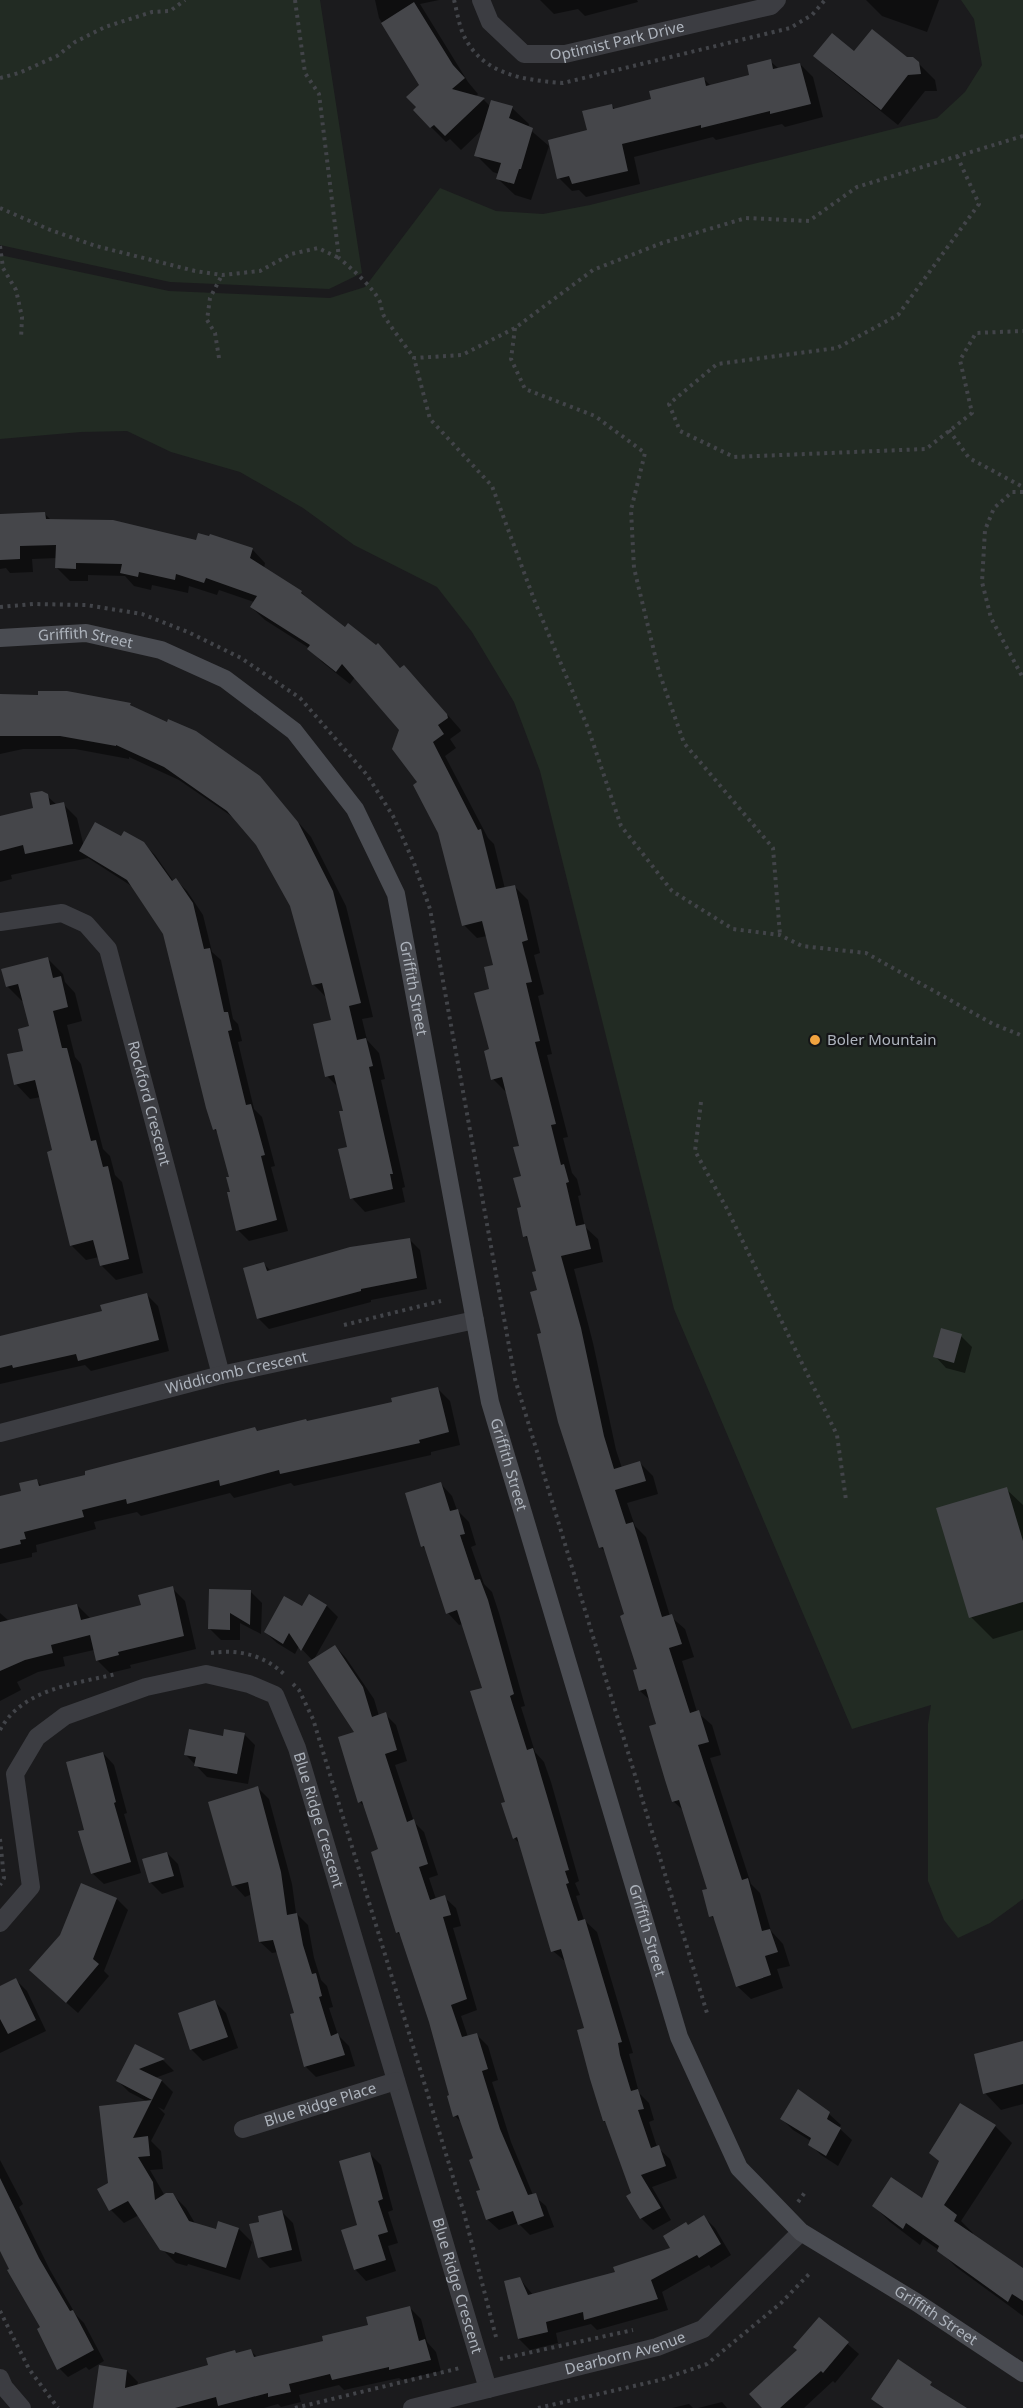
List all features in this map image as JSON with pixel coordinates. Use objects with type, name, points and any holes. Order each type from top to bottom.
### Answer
[{"type":"street","name":"Optimist Park Drive","points":[[481,0],[490,22],[524,54],[565,54],[771,6],[777,0]]},
{"type":"street","name":"Griffith Street","points":[[0,638],[86,633],[161,650],[225,679],[294,731],[355,809],[396,894],[490,1402],[679,2037],[739,2168],[801,2232],[916,2302],[1023,2373]]},
{"type":"street","name":"Rockford Crescent","points":[[0,922],[62,913],[86,924],[108,949],[221,1375]]},
{"type":"street","name":"Widdicomb Crescent","points":[[0,1433],[221,1375],[475,1320]]},
{"type":"street","name":"Blue Ridge Crescent","points":[[0,1923],[31,1887],[15,1774],[37,1737],[65,1716],[146,1687],[206,1674],[249,1684],[275,1695],[297,1748],[488,2389]]},
{"type":"street","name":"Blue Ridge Place","points":[[243,2128],[396,2081]]},
{"type":"street","name":"Dearborn Avenue","points":[[412,2408],[657,2347],[703,2328],[801,2232]]},
{"type":"street","points":[[0,2378],[4,2387],[22,2408]]},
{"type":"path","points":[[0,78],[19,73],[57,56],[75,42],[105,27],[152,12],[170,11],[185,0]]},
{"type":"path","points":[[295,0],[305,73],[319,94],[339,258]]},
{"type":"path","points":[[414,358],[462,355],[515,328],[593,270],[642,250],[746,218],[809,221],[857,187],[1023,136]]},
{"type":"path","points":[[957,156],[979,204],[898,315],[837,348],[717,364],[669,404],[680,431],[734,457],[926,449],[972,413],[960,360],[976,333],[1023,331]]},
{"type":"path","points":[[0,208],[48,229],[96,246],[195,271],[222,275],[260,272],[291,254],[318,249],[339,258],[372,289],[380,302],[382,313],[414,358],[430,419],[492,486],[536,602],[588,728],[621,826],[672,891],[734,929],[780,935],[802,946],[866,953],[993,1024],[1023,1036]]},
{"type":"path","points":[[0,246],[3,268],[16,290],[22,317],[21,339]]},
{"type":"path","points":[[219,358],[215,333],[207,320],[210,298],[222,275]]},
{"type":"path","points":[[515,328],[511,359],[525,389],[595,416],[645,453],[632,510],[634,568],[659,672],[684,743],[773,848],[780,935]]},
{"type":"path","points":[[949,430],[969,458],[1023,489]]},
{"type":"path","points":[[1023,489],[1012,492],[994,508],[985,530],[982,582],[991,618],[1023,678]]},
{"type":"path","points":[[701,1102],[695,1151],[727,1209],[837,1435],[846,1500]]},
{"type":"path","points":[[0,1839],[4,1878],[0,1885]]},
{"type":"path","points":[[787,2217],[806,2191]]},
{"type":"path","points":[[0,2311],[28,2369],[58,2408]]},
{"type":"path","points":[[295,2408],[637,2329]]},
{"type":"shaded area","points":[[0,0],[320,0],[362,273],[329,289],[170,282],[0,245]]},
{"type":"shaded area","name":"Boler Mountain","points":[[961,0],[1023,0],[1023,1899],[990,1923],[958,1938],[944,1920],[928,1881],[928,1724],[931,1705],[852,1729],[674,1309],[540,771],[514,702],[472,632],[437,587],[354,545],[303,508],[240,472],[171,452],[127,431],[81,432],[0,439],[0,255],[169,291],[330,298],[365,287],[440,188],[496,211],[543,214],[590,205],[937,118],[965,92],[982,65],[974,19]]},
{"type":"building","points":[[414,2],[453,65],[465,78],[452,89],[485,98],[445,136],[434,125],[430,128],[413,110],[416,107],[406,97],[419,85],[381,23]]},
{"type":"building","points":[[872,29],[907,57],[913,57],[919,62],[921,74],[908,75],[881,110],[813,56],[832,33],[854,51]]},
{"type":"building","points":[[771,59],[773,69],[800,63],[811,104],[770,114],[770,111],[701,128],[701,125],[622,144],[628,171],[572,184],[569,176],[557,179],[548,140],[587,130],[582,111],[612,104],[613,109],[651,99],[649,91],[704,77],[706,86],[749,75],[747,65]]},
{"type":"building","points":[[491,100],[513,106],[509,118],[533,128],[521,169],[519,169],[514,184],[496,179],[501,163],[474,156]]},
{"type":"building","points":[[45,512],[46,519],[113,520],[196,540],[198,533],[209,536],[210,534],[253,548],[250,558],[302,591],[301,593],[345,627],[348,623],[376,645],[378,643],[400,668],[404,665],[447,714],[448,718],[438,725],[444,734],[433,742],[478,830],[481,829],[496,889],[515,885],[528,940],[522,942],[532,982],[526,983],[540,1041],[535,1042],[556,1124],[551,1125],[561,1165],[564,1164],[569,1182],[566,1183],[576,1226],[585,1224],[591,1249],[561,1256],[581,1328],[604,1436],[614,1469],[640,1461],[646,1481],[615,1490],[626,1524],[633,1522],[662,1617],[672,1614],[682,1644],[669,1648],[690,1713],[699,1710],[709,1742],[698,1745],[742,1880],[748,1878],[762,1931],[770,1929],[778,1952],[765,1956],[771,1975],[736,1987],[713,1916],[709,1917],[702,1890],[707,1889],[679,1800],[672,1802],[649,1726],[656,1724],[646,1689],[639,1691],[633,1670],[637,1669],[620,1616],[624,1614],[603,1547],[599,1548],[558,1422],[537,1334],[541,1333],[530,1292],[537,1290],[532,1272],[536,1271],[527,1236],[523,1237],[517,1208],[521,1207],[513,1178],[521,1176],[513,1147],[519,1146],[502,1077],[491,1080],[484,1051],[489,1049],[474,993],[489,989],[484,967],[493,965],[482,921],[462,926],[438,833],[413,785],[417,782],[392,749],[399,730],[342,664],[336,672],[307,649],[310,645],[250,607],[257,596],[206,578],[204,583],[176,574],[175,580],[139,572],[138,577],[120,573],[122,564],[76,563],[76,569],[55,568],[56,545],[20,546],[20,559],[0,560],[0,514]]},
{"type":"building","points":[[38,691],[67,691],[131,703],[130,705],[167,722],[168,719],[196,731],[260,776],[298,822],[333,891],[361,1003],[349,1006],[357,1040],[366,1038],[373,1066],[369,1067],[393,1174],[390,1174],[393,1189],[350,1199],[338,1149],[347,1147],[339,1111],[343,1111],[334,1075],[325,1077],[313,1024],[331,1020],[322,983],[312,985],[290,906],[256,845],[227,811],[164,767],[116,745],[60,736],[0,736],[0,694],[38,695]]},
{"type":"building","points":[[42,791],[48,794],[50,805],[64,802],[73,844],[25,854],[23,845],[0,851],[0,816],[33,808],[30,793]]},
{"type":"building","points":[[95,822],[121,836],[124,831],[144,842],[172,881],[176,878],[193,903],[204,949],[210,948],[224,1012],[228,1012],[232,1030],[228,1031],[246,1105],[251,1104],[265,1155],[261,1156],[277,1220],[236,1231],[227,1192],[230,1192],[226,1177],[229,1177],[216,1129],[213,1130],[206,1108],[163,934],[127,880],[79,851]]},
{"type":"building","points":[[48,957],[53,978],[61,976],[68,1007],[53,1011],[62,1048],[67,1048],[91,1141],[96,1140],[103,1167],[108,1166],[129,1259],[100,1266],[93,1240],[70,1246],[47,1152],[52,1150],[35,1080],[14,1085],[7,1054],[23,1051],[18,1029],[29,1026],[18,984],[6,987],[1,969]]},
{"type":"building","points":[[410,1238],[417,1278],[361,1289],[361,1291],[257,1319],[243,1268],[264,1262],[267,1271],[350,1247]]},
{"type":"building","points":[[147,1293],[159,1340],[78,1361],[76,1354],[13,1368],[12,1365],[0,1368],[0,1336],[102,1311],[100,1305]]},
{"type":"building","points":[[941,1328],[962,1334],[954,1363],[933,1357]]},
{"type":"building","points":[[438,1387],[449,1432],[419,1440],[420,1443],[280,1474],[279,1470],[220,1486],[219,1480],[127,1504],[126,1499],[82,1510],[84,1517],[24,1532],[26,1539],[20,1540],[21,1544],[0,1549],[0,1496],[21,1491],[19,1483],[37,1479],[39,1486],[85,1475],[85,1471],[255,1427],[257,1431],[306,1419],[307,1421],[392,1402],[391,1398]]},
{"type":"building","points":[[441,1482],[450,1511],[458,1509],[465,1534],[460,1535],[475,1580],[480,1579],[488,1600],[514,1694],[510,1696],[527,1750],[533,1748],[569,1870],[565,1871],[569,1883],[566,1884],[578,1921],[585,1919],[622,2042],[618,2043],[620,2055],[631,2091],[638,2089],[644,2109],[638,2110],[651,2148],[659,2145],[666,2166],[641,2175],[661,2208],[640,2219],[626,2196],[631,2193],[605,2121],[603,2121],[590,2079],[577,2030],[584,2028],[561,1949],[551,1952],[517,1837],[513,1839],[501,1803],[505,1802],[470,1691],[482,1688],[457,1610],[446,1614],[424,1546],[421,1547],[405,1493]]},
{"type":"building","points":[[1007,1487],[1023,1541],[1023,1602],[969,1618],[936,1508]]},
{"type":"building","points":[[173,1586],[184,1636],[118,1652],[119,1655],[96,1661],[90,1635],[51,1645],[53,1653],[25,1660],[0,1671],[0,1622],[77,1604],[81,1620],[141,1605],[138,1595]]},
{"type":"building","points":[[209,1589],[251,1590],[250,1625],[230,1613],[230,1630],[208,1629]]},
{"type":"building","points":[[309,1594],[327,1605],[301,1651],[289,1633],[283,1644],[264,1632],[284,1596],[302,1606]]},
{"type":"building","points":[[335,1645],[363,1687],[372,1717],[386,1712],[397,1750],[385,1754],[407,1822],[414,1819],[428,1864],[419,1867],[430,1900],[445,1895],[451,1915],[443,1917],[467,1999],[451,2005],[462,2037],[477,2033],[488,2069],[482,2071],[500,2129],[528,2195],[536,2193],[544,2216],[518,2225],[513,2211],[486,2220],[476,2191],[480,2190],[469,2160],[473,2158],[458,2115],[453,2117],[429,2022],[399,1932],[396,1933],[371,1852],[378,1849],[362,1801],[358,1803],[338,1737],[354,1732],[308,1662]]},
{"type":"building","points":[[189,1729],[223,1736],[224,1729],[245,1733],[237,1774],[194,1766],[196,1757],[184,1755]]},
{"type":"building","points":[[103,1752],[116,1802],[114,1803],[131,1862],[91,1874],[78,1831],[84,1830],[66,1762]]},
{"type":"building","points":[[258,1786],[281,1872],[287,1915],[297,1913],[303,1945],[312,1974],[316,1973],[322,1996],[319,1997],[331,2036],[338,2033],[345,2055],[304,2067],[290,2014],[294,2013],[273,1940],[259,1942],[248,1882],[232,1886],[208,1802]]},
{"type":"building","points":[[167,1852],[174,1876],[149,1883],[142,1859]]},
{"type":"building","points":[[81,1883],[117,1898],[93,1959],[99,1964],[66,2003],[29,1970],[60,1935]]},
{"type":"building","points":[[16,1978],[36,2020],[8,2034],[0,2019],[0,1986]]},
{"type":"building","points":[[215,2000],[228,2037],[190,2050],[178,2013]]},
{"type":"building","points":[[1023,2041],[1023,2084],[983,2094],[974,2054]]},
{"type":"building","points":[[135,2044],[165,2059],[139,2069],[162,2080],[152,2100],[116,2081]]},
{"type":"building","points":[[798,2089],[830,2112],[827,2119],[841,2128],[826,2156],[808,2145],[811,2138],[780,2119]]},
{"type":"building","points":[[152,2100],[133,2138],[148,2136],[150,2156],[138,2157],[153,2182],[155,2200],[166,2193],[173,2193],[189,2221],[216,2229],[218,2221],[239,2228],[226,2268],[175,2252],[174,2254],[160,2250],[128,2201],[109,2211],[97,2189],[108,2183],[99,2106]]},
{"type":"building","points":[[960,2103],[996,2125],[944,2205],[957,2215],[954,2221],[1023,2268],[1023,2301],[1012,2294],[1008,2302],[937,2251],[939,2246],[906,2223],[903,2229],[872,2206],[891,2177],[922,2198],[939,2161],[929,2153]]},
{"type":"building","points":[[370,2152],[383,2199],[378,2201],[388,2232],[378,2235],[386,2260],[354,2270],[341,2230],[357,2225],[339,2161]]},
{"type":"building","points":[[0,2178],[39,2258],[70,2311],[73,2310],[94,2350],[57,2370],[37,2329],[40,2327],[7,2270],[9,2269],[0,2251]]},
{"type":"building","points":[[282,2210],[292,2250],[258,2258],[249,2224],[259,2222],[258,2216]]},
{"type":"building","points":[[704,2215],[721,2244],[699,2258],[697,2255],[651,2280],[658,2299],[584,2320],[583,2312],[546,2322],[548,2332],[518,2339],[504,2281],[520,2277],[528,2295],[615,2272],[613,2267],[670,2248],[663,2236],[686,2222],[688,2225]]},
{"type":"building","points":[[410,2306],[419,2341],[425,2339],[431,2360],[332,2380],[330,2374],[289,2384],[291,2392],[268,2397],[268,2393],[218,2406],[216,2397],[175,2408],[93,2408],[99,2365],[127,2370],[125,2388],[208,2365],[206,2358],[235,2350],[236,2353],[251,2349],[254,2357],[323,2341],[322,2336],[368,2325],[366,2317]]},
{"type":"building","points":[[819,2317],[849,2342],[823,2373],[821,2371],[780,2408],[762,2408],[749,2394],[797,2350],[793,2347]]},
{"type":"building","points":[[898,2359],[932,2382],[930,2385],[967,2408],[884,2408],[871,2399]]},
{"type":"place","name":"Boler Mountain","points":[[815,1040]]}]
